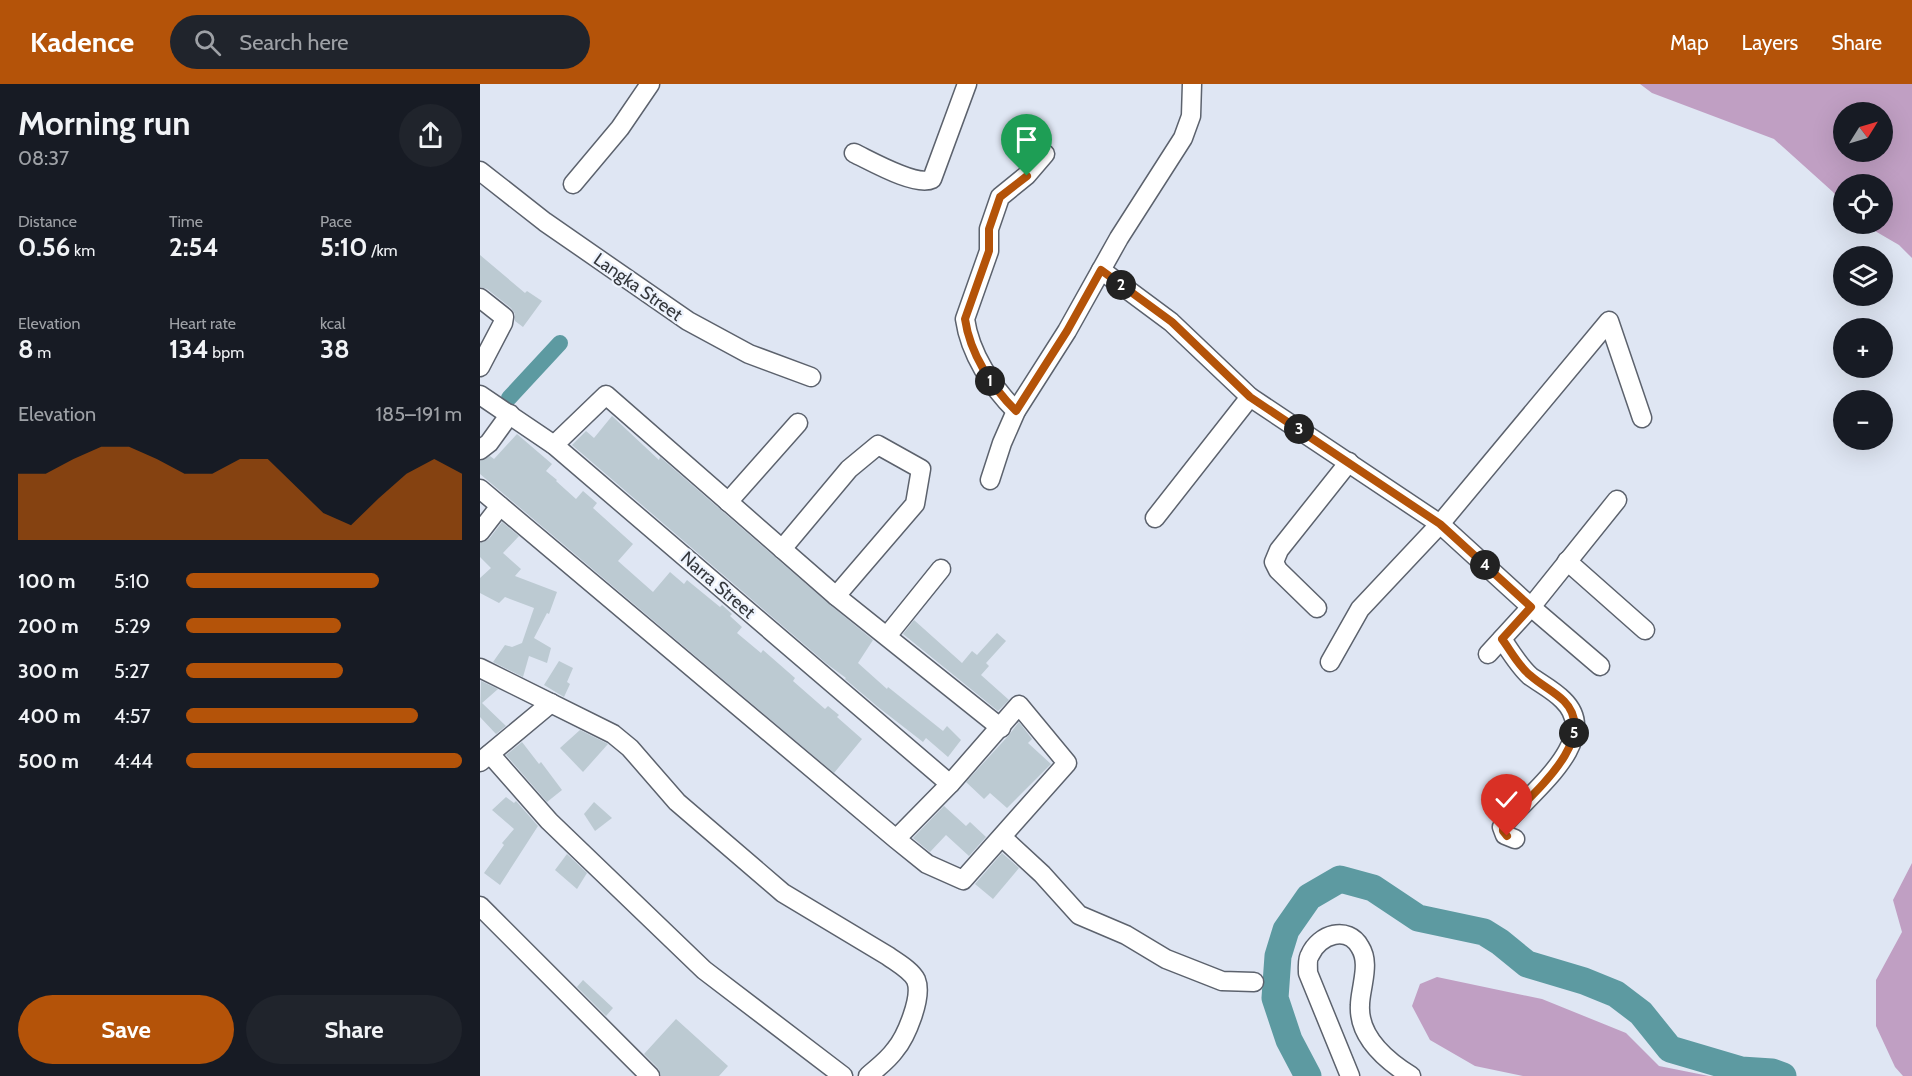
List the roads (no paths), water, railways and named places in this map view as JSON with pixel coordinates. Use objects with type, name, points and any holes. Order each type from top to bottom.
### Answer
[{"type":"street","points":[[854,153],[915,180],[926,182],[932,179],[967,84]]},
{"type":"street","points":[[990,480],[1002,443],[1016,411],[1183,138],[1191,116],[1192,84]]},
{"type":"street","points":[[573,184],[620,128],[643,86]]},
{"type":"street","points":[[1016,411],[984,370],[966,328],[965,319],[989,251],[989,229],[1000,197],[1027,176],[1045,154]]},
{"type":"street","name":"Langka Street","points":[[480,171],[545,222],[688,321],[749,354],[811,377]]},
{"type":"street","points":[[1101,270],[1172,322],[1250,397],[1440,524],[1600,666]]},
{"type":"street","points":[[480,298],[504,317],[480,366]]},
{"type":"street","points":[[1330,662],[1360,609],[1440,524],[1609,321],[1642,418]]},
{"type":"street","name":"Narra Street","points":[[480,394],[554,445],[950,784]]},
{"type":"street","points":[[554,445],[606,395],[836,596],[1001,728]]},
{"type":"street","points":[[1155,518],[1250,397]]},
{"type":"street","points":[[480,450],[489,443],[510,414]]},
{"type":"street","points":[[728,502],[798,423]]},
{"type":"street","points":[[782,549],[849,469],[878,445],[921,469],[915,504],[836,596]]},
{"type":"street","points":[[1317,608],[1278,570],[1274,562],[1279,550],[1349,462]]},
{"type":"street","points":[[480,489],[896,839],[927,864],[963,880],[1067,764],[1019,705],[950,784],[896,839]]},
{"type":"street","points":[[1488,654],[1531,607],[1617,500]]},
{"type":"street","points":[[480,532],[500,506]]},
{"type":"street","points":[[1567,561],[1645,630]]},
{"type":"street","points":[[887,636],[941,569]]},
{"type":"street","points":[[1502,639],[1530,676],[1564,700],[1574,716],[1573,737],[1568,754],[1502,827],[1505,834],[1515,839]]},
{"type":"street","points":[[480,668],[613,734],[630,748],[677,802],[783,893],[904,967],[916,980],[917,997],[910,1024],[895,1050],[868,1076]]},
{"type":"street","points":[[551,703],[485,758],[705,970],[843,1076]]},
{"type":"street","points":[[1002,837],[1042,874],[1079,915],[1126,935],[1166,959],[1213,978],[1222,981],[1254,982]]},
{"type":"street","points":[[480,906],[650,1076]]},
{"type":"street","points":[[1350,1076],[1308,973],[1309,955],[1323,939],[1337,934],[1350,935],[1360,946],[1365,958],[1359,1007],[1362,1026],[1379,1051],[1411,1076]]},
{"type":"waterway","points":[[509,398],[560,343]]},
{"type":"waterway","points":[[1308,1076],[1289,1040],[1275,998],[1278,956],[1286,930],[1309,897],[1340,879],[1373,888],[1418,918],[1484,932],[1527,964],[1584,981],[1616,994],[1641,1013],[1670,1049],[1741,1070],[1772,1072],[1783,1076]]}]
